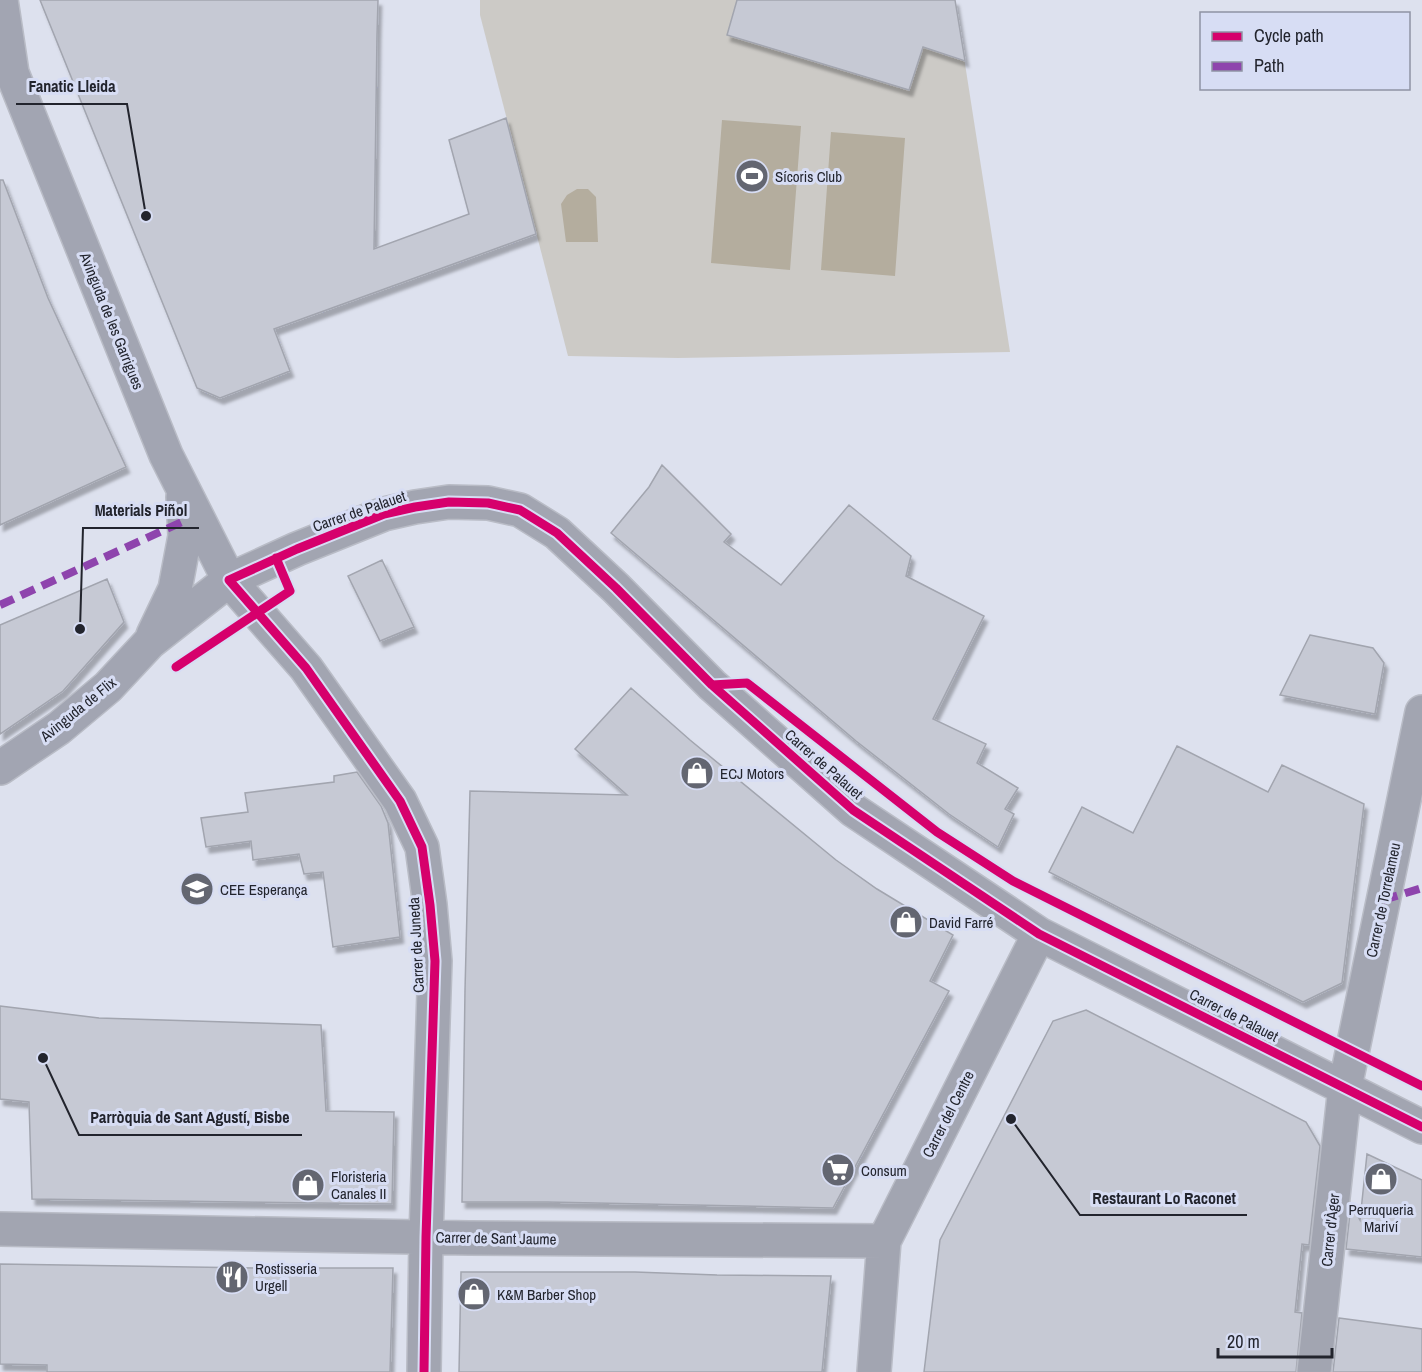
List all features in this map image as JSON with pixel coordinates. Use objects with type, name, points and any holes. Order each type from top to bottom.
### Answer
[{"type":"main road","name":"Avinguda de les Garrigues","points":[[1,0],[12,73],[166,455],[182,486],[185,536],[175,589],[150,642]]},
{"type":"main road","points":[[150,642],[229,580],[182,486]]},
{"type":"main road","name":"Avinguda de Flix","points":[[0,768],[59,728],[108,687],[150,642]]},
{"type":"street","name":"Carrer de Palauet","points":[[229,580],[297,549],[384,514],[450,502],[488,503],[520,510],[557,533],[616,588],[712,686],[853,810],[1039,934],[1422,1127]]},
{"type":"street","name":"Carrer de Juneda","points":[[229,580],[313,678],[400,801],[422,847],[435,961],[424,1372]]},
{"type":"street","name":"Carrer de Torrelameu","points":[[1345,1087],[1422,712]]},
{"type":"street","name":"Carrer del Centre","points":[[874,1372],[884,1241],[1039,934]]},
{"type":"street","name":"Carrer d'Àger","points":[[1314,1372],[1345,1087]]},
{"type":"street","name":"Carrer de Sant Jaume","points":[[0,1229],[426,1237],[884,1241]]},
{"type":"shaded area","name":"Sícoris Club","points":[[480,0],[955,0],[1010,352],[678,358],[568,356],[480,15]]},
{"type":"shaded area","points":[[722,120],[801,126],[790,270],[711,263]]},
{"type":"shaded area","points":[[831,132],[905,138],[895,276],[821,270]]},
{"type":"shaded area","points":[[577,189],[588,189],[596,197],[598,242],[566,242],[561,204],[567,195]]},
{"type":"building","points":[[40,0],[378,0],[374,249],[469,214],[449,140],[506,118],[536,234],[274,329],[290,371],[220,398],[197,388]]},
{"type":"building","points":[[737,0],[955,0],[965,61],[923,47],[909,90],[727,35]]},
{"type":"building","points":[[0,180],[3,180],[48,298],[126,467],[0,525]]},
{"type":"building","points":[[662,465],[731,534],[724,542],[781,585],[849,505],[911,556],[906,576],[984,616],[933,719],[986,744],[977,763],[1018,788],[1005,809],[1014,814],[998,847],[949,814],[856,741],[611,533],[649,487]]},
{"type":"building","points":[[382,560],[414,627],[380,641],[348,576]]},
{"type":"building","points":[[107,579],[124,622],[63,691],[0,734],[0,625]]},
{"type":"building","points":[[1310,635],[1373,648],[1384,663],[1375,714],[1280,695]]},
{"type":"building","points":[[631,688],[690,740],[836,860],[877,889],[953,935],[930,981],[949,991],[833,1208],[462,1202],[470,791],[627,795],[575,749]]},
{"type":"building","points":[[1177,746],[1268,792],[1282,765],[1364,804],[1342,983],[1303,1002],[1049,872],[1082,807],[1133,833]]},
{"type":"building","points":[[357,772],[381,806],[388,823],[400,937],[333,947],[323,872],[304,874],[299,854],[253,860],[251,841],[206,847],[201,818],[248,812],[245,793],[334,782],[334,776]]},
{"type":"building","points":[[0,1006],[99,1018],[321,1025],[326,1111],[394,1112],[392,1204],[32,1199],[29,1102],[0,1099]]},
{"type":"building","points":[[1086,1010],[1306,1122],[1320,1146],[1309,1245],[1302,1244],[1295,1312],[1302,1313],[1296,1372],[924,1372],[940,1240],[1053,1021]]},
{"type":"building","points":[[1367,1154],[1422,1180],[1422,1257],[1346,1249],[1351,1204],[1360,1220]]},
{"type":"building","points":[[0,1264],[393,1268],[390,1372],[47,1372],[47,1365],[0,1364]]},
{"type":"building","points":[[461,1272],[635,1272],[831,1276],[822,1372],[459,1372]]},
{"type":"building","points":[[1339,1318],[1422,1329],[1422,1372],[1333,1372]]},
{"type":"marked path","points":[[0,605],[184,521]]},
{"type":"marked path","points":[[1383,900],[1422,888]]},
{"type":"cycle path","points":[[424,1372],[435,961],[422,847],[400,801],[306,668],[229,580],[297,549],[384,514],[449,502],[488,503],[520,510],[557,533],[616,588],[712,685],[853,810],[1039,934],[1422,1127]]},
{"type":"cycle path","points":[[176,667],[290,591],[276,558]]},
{"type":"cycle path","points":[[712,685],[747,683],[937,832],[1013,881],[1422,1086]]},
{"type":"place","name":"Sícoris Club","points":[[752,176]]},
{"type":"place","name":"Fanatic Lleida","points":[[146,216]]},
{"type":"place","name":"Materials Piñol","points":[[80,629]]},
{"type":"place","name":"ECJ Motors","points":[[697,773]]},
{"type":"place","name":"CEE Esperança","points":[[197,889]]},
{"type":"place","name":"David Farré","points":[[906,922]]},
{"type":"place","name":"Parròquia de Sant Agustí, Bisbe","points":[[43,1058]]},
{"type":"place","name":"Restaurant Lo Raconet","points":[[1011,1119]]},
{"type":"place","name":"Consum","points":[[838,1170]]},
{"type":"place","name":"Perruqueria Mariví","points":[[1381,1179]]},
{"type":"place","name":"Floristeria Canales II","points":[[308,1185]]},
{"type":"place","name":"Rostisseria Urgell","points":[[232,1277]]},
{"type":"place","name":"K&M Barber Shop","points":[[474,1294]]}]
